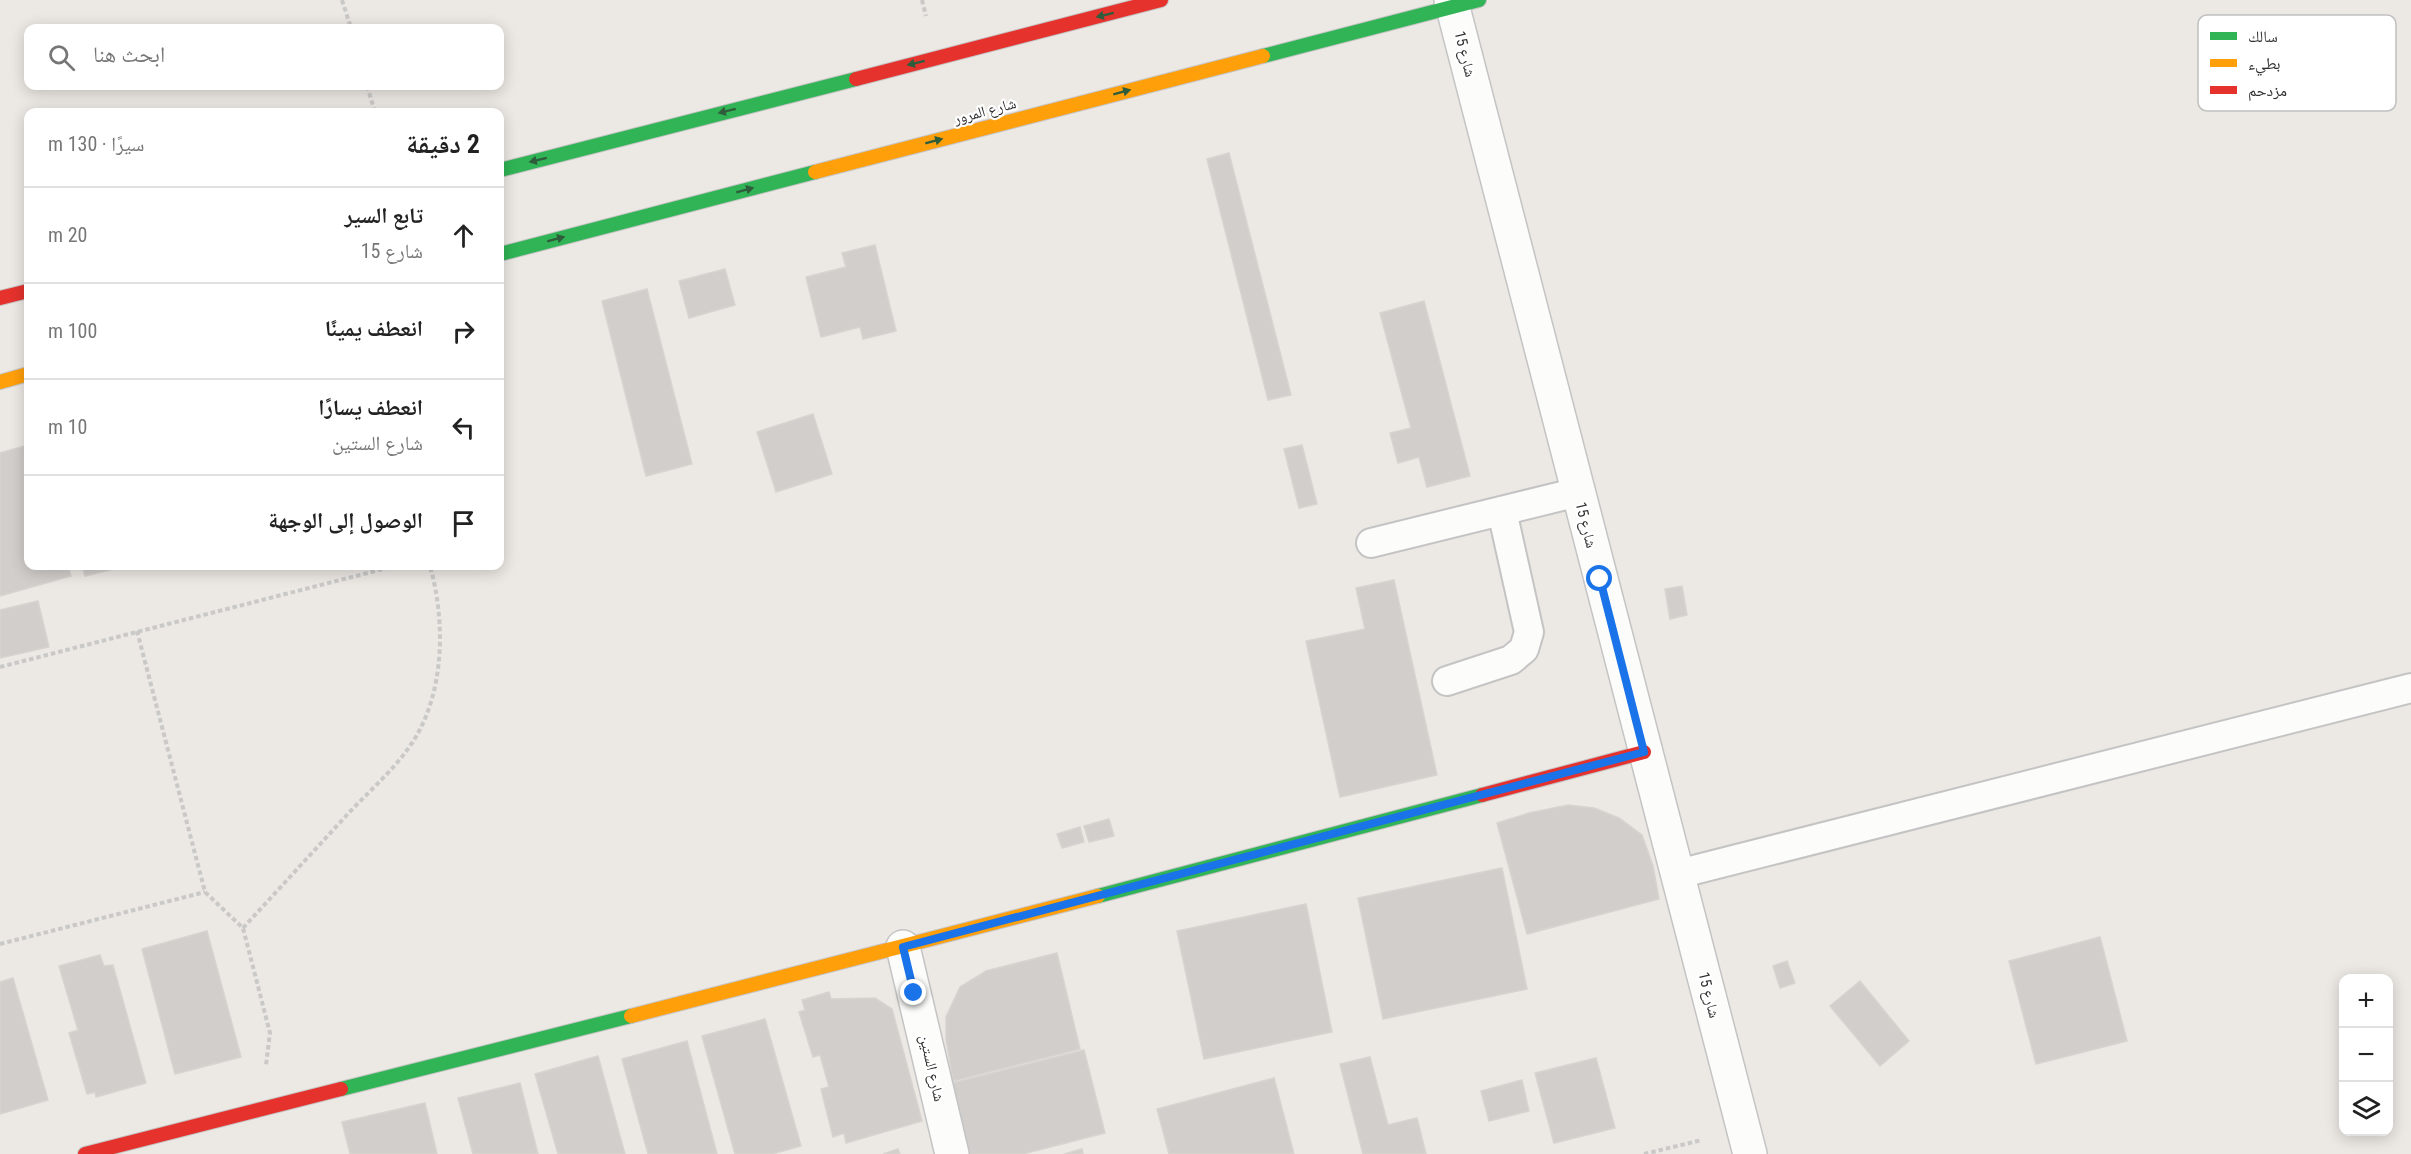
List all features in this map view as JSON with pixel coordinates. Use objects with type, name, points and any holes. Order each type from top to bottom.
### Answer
[{"type":"street","points":[[504,169],[1161,0]]},
{"type":"street","name":"شارع المرور","points":[[504,253],[1461,2]]},
{"type":"street","name":"شارع 15","points":[[1461,2],[1578,492],[1747,1142]]},
{"type":"street","points":[[0,298],[24,292]]},
{"type":"street","points":[[0,382],[24,375]]},
{"type":"street","points":[[85,1154],[903,947],[1644,752]]},
{"type":"street","name":"شارع الستين","points":[[903,947],[952,1154]]},
{"type":"lane","points":[[1371,543],[1578,492]]},
{"type":"lane","points":[[1447,681],[1511,660],[1524,649],[1529,632],[1502,511]]},
{"type":"lane","points":[[1678,874],[2411,688]]},
{"type":"path","points":[[342,0],[350,24]]},
{"type":"path","points":[[368,90],[374,108]]},
{"type":"path","points":[[0,667],[379,570]]},
{"type":"path","points":[[243,928],[411,746],[431,698],[440,657],[441,628],[438,599],[431,570]]},
{"type":"path","points":[[138,631],[205,891],[243,928],[270,1033],[262,1108]]},
{"type":"path","points":[[0,944],[205,891]]},
{"type":"path","points":[[1644,1154],[1747,1142]]},
{"type":"building","points":[[1229,153],[1291,395],[1268,400],[1207,159]]},
{"type":"building","points":[[875,245],[896,331],[863,339],[860,327],[821,337],[806,277],[846,267],[842,253]]},
{"type":"building","points":[[725,269],[735,305],[689,318],[679,281]]},
{"type":"building","points":[[647,289],[692,464],[646,476],[602,301]]},
{"type":"building","points":[[1424,301],[1470,476],[1427,487],[1419,457],[1398,463],[1390,433],[1411,428],[1380,313]]},
{"type":"building","points":[[813,414],[832,474],[776,492],[757,432]]},
{"type":"building","points":[[1302,445],[1317,504],[1299,508],[1284,449]]},
{"type":"building","points":[[24,446],[24,570],[69,570],[71,576],[0,596],[0,453]]},
{"type":"building","points":[[83,570],[110,570],[85,576]]},
{"type":"building","points":[[1394,580],[1437,775],[1340,797],[1306,641],[1365,629],[1356,588]]},
{"type":"building","points":[[1682,586],[1687,615],[1670,619],[1665,589]]},
{"type":"building","points":[[38,601],[49,647],[0,658],[0,610]]},
{"type":"building","points":[[1568,805],[1594,808],[1619,818],[1642,835],[1653,866],[1659,899],[1527,934],[1497,823],[1529,813]]},
{"type":"building","points":[[1109,819],[1114,836],[1089,842],[1084,826]]},
{"type":"building","points":[[1080,827],[1084,842],[1062,848],[1057,834]]},
{"type":"building","points":[[1502,868],[1527,989],[1383,1019],[1358,898]]},
{"type":"building","points":[[1306,904],[1332,1032],[1204,1059],[1177,931]]},
{"type":"building","points":[[207,931],[241,1057],[175,1074],[142,949]]},
{"type":"building","points":[[2100,937],[2127,1041],[2036,1064],[2009,961]]},
{"type":"building","points":[[1057,953],[1080,1049],[953,1081],[946,1039],[946,1017],[960,987],[986,971]]},
{"type":"building","points":[[100,955],[104,966],[113,965],[146,1083],[96,1097],[95,1092],[87,1094],[69,1033],[78,1030],[59,966]]},
{"type":"building","points":[[1787,961],[1795,983],[1780,988],[1773,966]]},
{"type":"building","points":[[13,978],[48,1100],[0,1114],[0,982]]},
{"type":"building","points":[[1860,981],[1909,1041],[1880,1066],[1830,1006]]},
{"type":"building","points":[[829,992],[831,999],[875,998],[892,1009],[922,1121],[846,1143],[844,1133],[833,1137],[821,1089],[829,1087],[820,1055],[813,1057],[799,1012],[805,1010],[802,1000]]},
{"type":"building","points":[[765,1019],[801,1146],[772,1154],[735,1154],[702,1036]]},
{"type":"building","points":[[687,1041],[717,1154],[648,1154],[622,1059]]},
{"type":"building","points":[[1084,1050],[1105,1133],[1023,1154],[965,1154],[948,1084]]},
{"type":"building","points":[[598,1056],[625,1154],[558,1154],[535,1074]]},
{"type":"building","points":[[1370,1057],[1388,1125],[1417,1118],[1426,1154],[1363,1154],[1340,1064]]},
{"type":"building","points":[[1596,1058],[1615,1128],[1554,1143],[1535,1073]]},
{"type":"building","points":[[1274,1078],[1294,1154],[1169,1154],[1157,1109]]},
{"type":"building","points":[[1522,1080],[1529,1111],[1489,1121],[1481,1091]]},
{"type":"building","points":[[520,1083],[538,1154],[473,1154],[458,1098]]},
{"type":"building","points":[[425,1103],[437,1154],[350,1154],[342,1122]]},
{"type":"building","points":[[898,1149],[900,1154],[883,1154]]},
{"type":"building","points":[[1082,1149],[1083,1154],[1064,1154]]},
{"type":"traffic: fast","points":[[1263,56],[1479,0]]},
{"type":"traffic: fast","points":[[504,169],[856,79]]},
{"type":"traffic: fast","points":[[504,253],[815,172]]},
{"type":"traffic: fast","points":[[1098,896],[1482,795]]},
{"type":"traffic: fast","points":[[341,1089],[631,1016]]},
{"type":"traffic: slow","points":[[815,172],[1263,56]]},
{"type":"traffic: slow","points":[[0,382],[24,375]]},
{"type":"traffic: slow","points":[[631,1016],[1098,896]]},
{"type":"traffic: jam","points":[[856,79],[1161,0]]},
{"type":"traffic: jam","points":[[0,298],[24,292]]},
{"type":"traffic: jam","points":[[1482,795],[1644,752]]},
{"type":"traffic: jam","points":[[85,1154],[341,1089]]},
{"type":"route","points":[[914,993],[903,947],[1644,752],[1600,579]]}]
